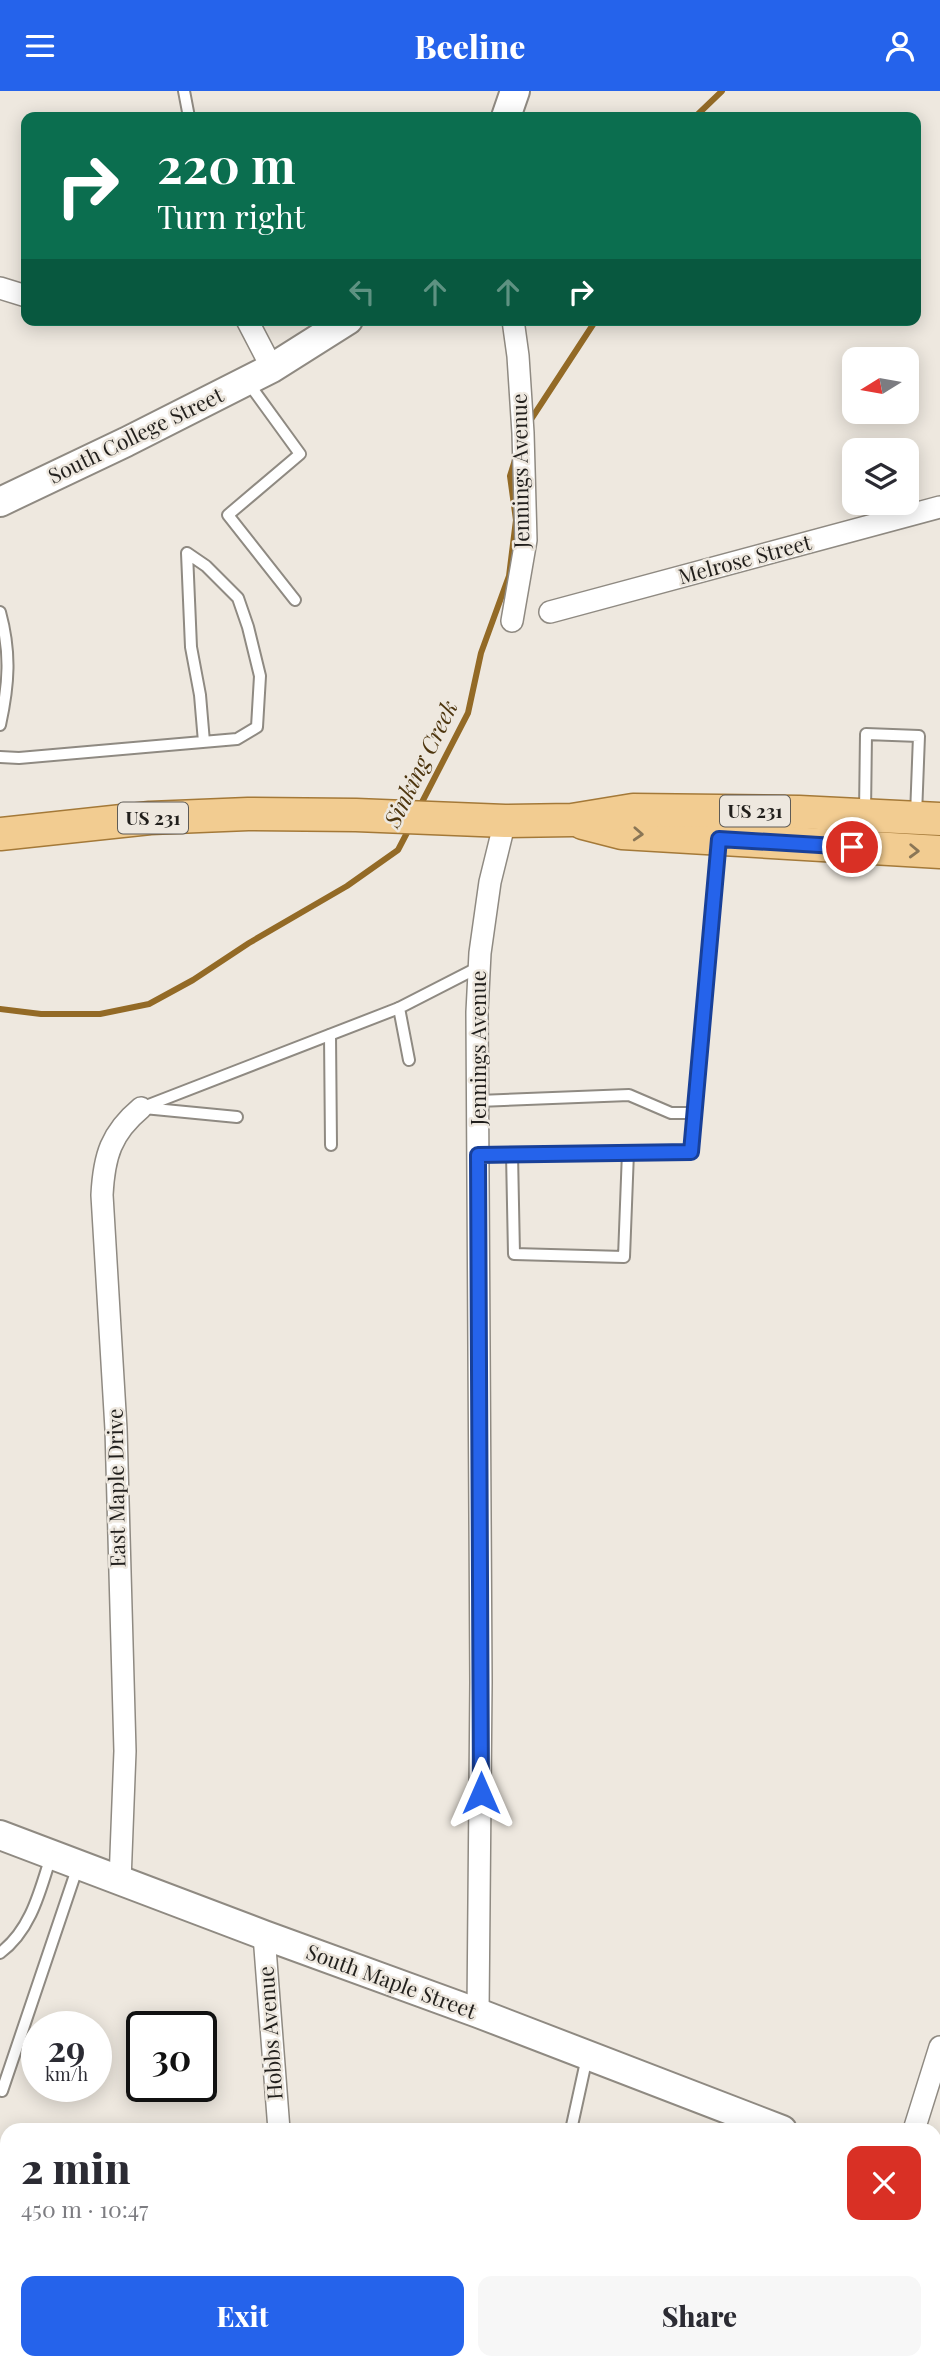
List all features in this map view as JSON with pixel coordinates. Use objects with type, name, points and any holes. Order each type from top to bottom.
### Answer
[{"type":"main road","name":"US 231","points":[[0,834],[150,818],[306,814],[505,821],[572,820],[633,810],[928,818]]},
{"type":"main road","name":"US 231","points":[[572,820],[622,834],[940,852]]},
{"type":"street","points":[[508,112],[515,91]]},
{"type":"street","points":[[0,288],[21,294]]},
{"type":"street","points":[[250,326],[272,368]]},
{"type":"street","name":"South College Street","points":[[0,502],[247,381],[338,326]]},
{"type":"street","name":"Jennings Avenue","points":[[512,621],[526,540],[522,420],[514,326]]},
{"type":"street","name":"Melrose Street","points":[[550,612],[940,507]]},
{"type":"street","name":"Jennings Avenue","points":[[478,2013],[481,1751],[479,967],[490,882],[505,821]]},
{"type":"street","name":"East Maple Drive","points":[[120,1881],[125,1751],[116,1429],[102,1195],[103,1171],[108,1152],[125,1121],[141,1108]]},
{"type":"street","name":"South Maple Street","points":[[0,1835],[478,2013],[764,2123]]},
{"type":"street","name":"Hobbs Avenue","points":[[264,1935],[278,2123]]},
{"type":"street","points":[[916,2123],[940,2047]]},
{"type":"lane","points":[[184,91],[188,112]]},
{"type":"lane","points":[[247,381],[300,454],[228,515],[295,600]]},
{"type":"lane","points":[[0,757],[19,758],[204,743],[237,739],[257,727],[260,677],[238,598],[206,566],[187,553],[191,647],[200,695],[204,743]]},
{"type":"lane","points":[[0,612],[8,670],[0,725]]},
{"type":"lane","points":[[865,815],[866,734],[919,736],[928,818]]},
{"type":"lane","points":[[478,1155],[691,1152],[719,839]]},
{"type":"lane","points":[[141,1108],[399,1008],[479,967]]},
{"type":"lane","points":[[399,1008],[409,1060]]},
{"type":"lane","points":[[330,1035],[331,1145]]},
{"type":"lane","points":[[478,1101],[629,1095],[671,1113],[694,1113]]},
{"type":"lane","points":[[141,1108],[237,1117]]},
{"type":"lane","points":[[512,1154],[514,1254],[624,1257],[628,1153]]},
{"type":"lane","points":[[0,1953],[7,1948],[32,1915],[51,1856]]},
{"type":"lane","points":[[2,2091],[78,1866]]},
{"type":"lane","points":[[573,2123],[587,2056]]},
{"type":"waterway","name":"Sinking Creek","points":[[700,112],[722,91]]},
{"type":"waterway","name":"Sinking Creek","points":[[528,424],[592,326]]},
{"type":"waterway","name":"Sinking Creek","points":[[419,808],[468,713],[481,653],[509,576],[516,520],[510,476],[515,460]]},
{"type":"waterway","name":"Sinking Creek","points":[[0,1009],[41,1014],[100,1014],[149,1004],[347,886],[398,850],[410,827]]},
{"type":"route","points":[[481,1793],[478,1155],[691,1152],[719,839],[852,847]]}]
